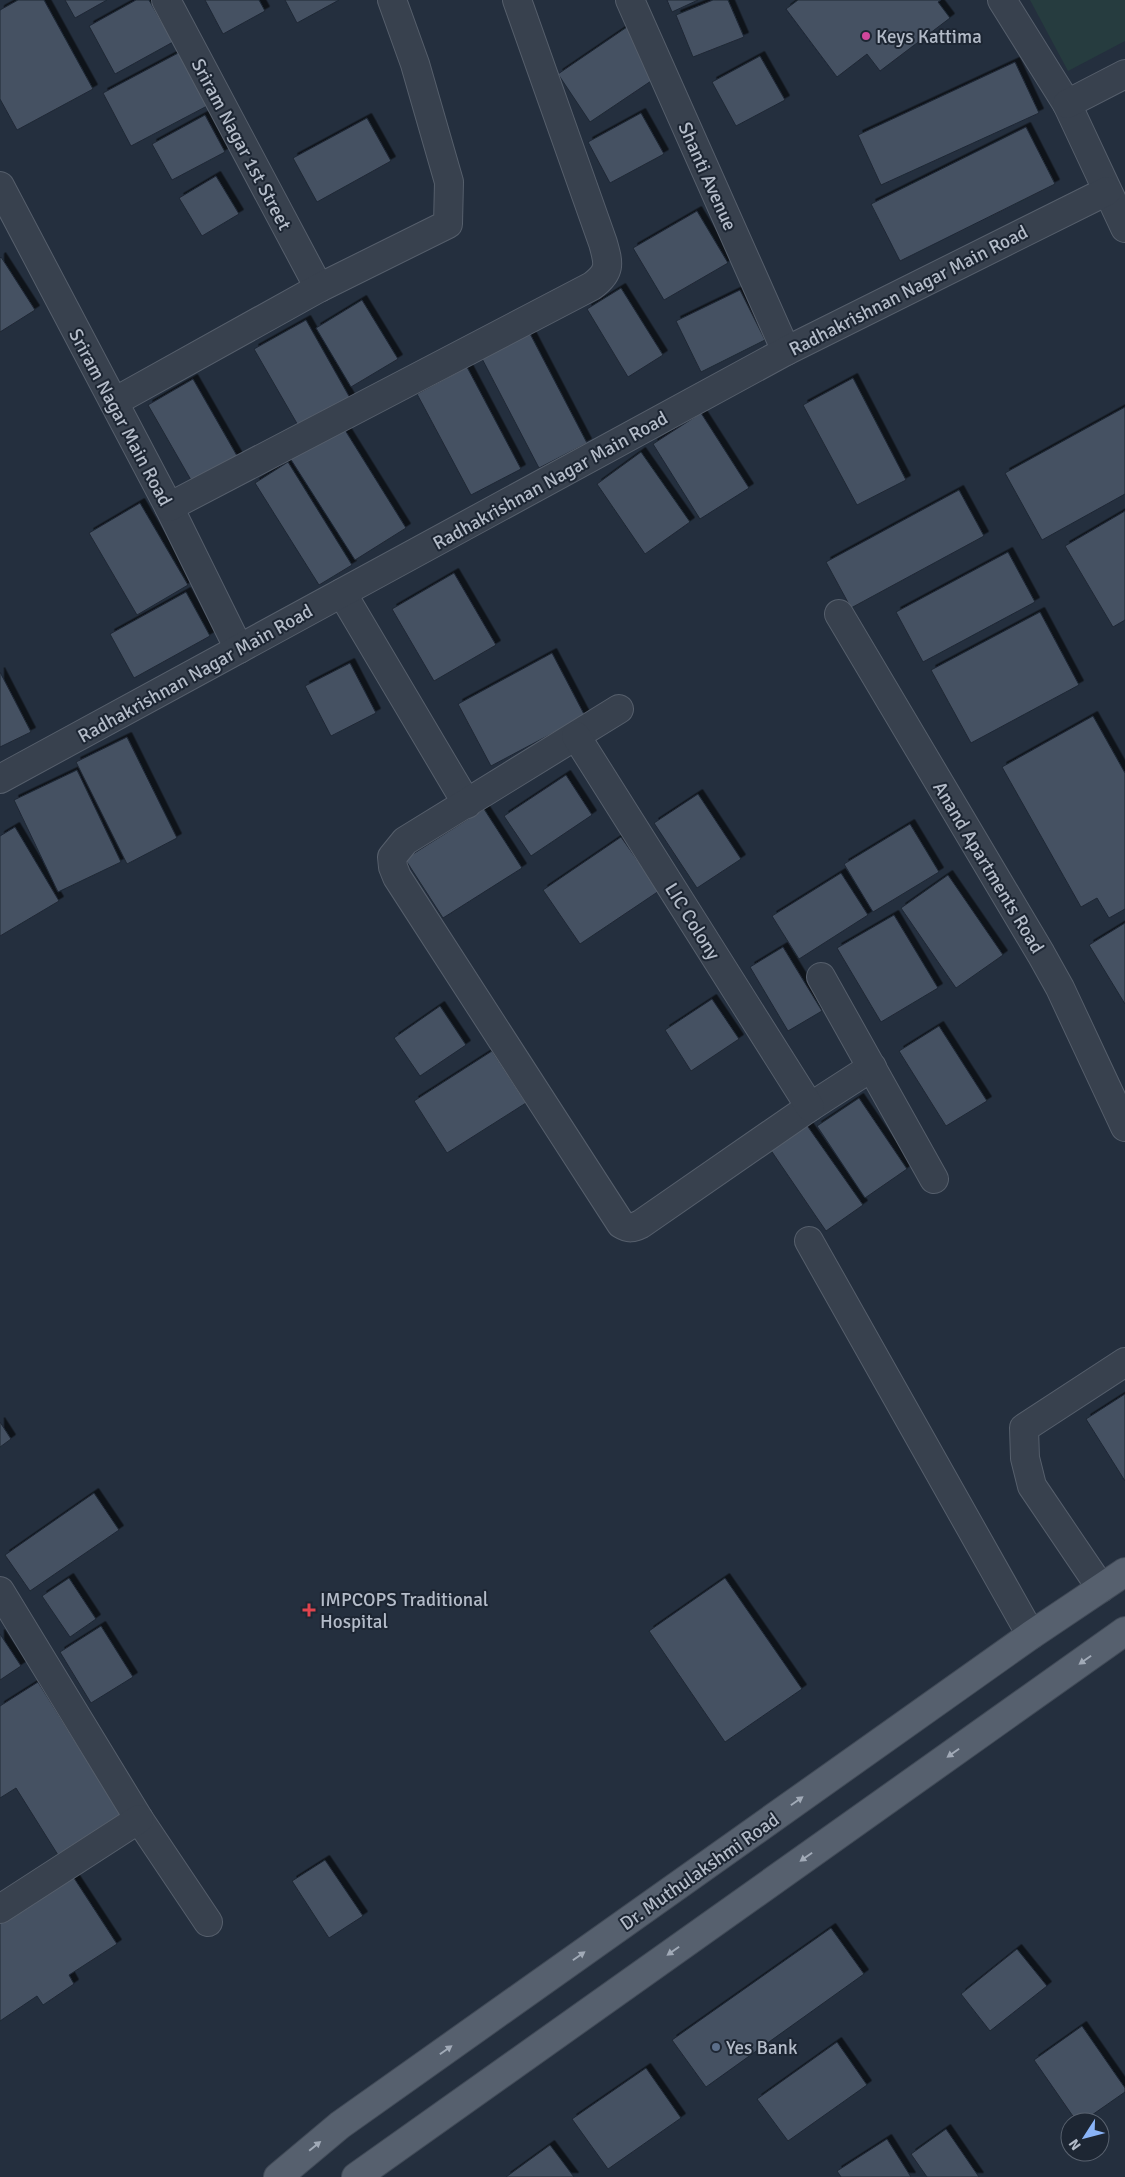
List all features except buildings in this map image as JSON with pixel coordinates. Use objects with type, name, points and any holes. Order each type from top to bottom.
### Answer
[{"type":"main road","name":"Dr. Muthulakshmi Road","points":[[278,2177],[340,2125],[1031,1635],[1125,1572]]},
{"type":"main road","points":[[370,2173],[1125,1631]]},
{"type":"street","name":"Sriram Nagar 1st Street","points":[[166,0],[318,288]]},
{"type":"street","points":[[114,402],[318,288],[448,224],[448,182],[415,64],[392,0]]},
{"type":"street","points":[[169,507],[583,290],[602,278],[608,268],[603,243],[516,0]]},
{"type":"street","name":"Shanti Avenue","points":[[630,0],[786,351]]},
{"type":"street","points":[[1002,0],[1066,104],[1125,228]]},
{"type":"street","points":[[1066,104],[1125,74]]},
{"type":"street","name":"Sriram Nagar Main Road","points":[[0,186],[169,507],[239,649]]},
{"type":"street","name":"Radhakrishnan Nagar Main Road","points":[[0,780],[786,351],[1107,192]]},
{"type":"street","points":[[342,593],[467,804]]},
{"type":"street","name":"Anand Apartments Road","points":[[839,614],[1060,988],[1125,1126]]},
{"type":"street","points":[[619,710],[405,841],[392,857],[393,867],[621,1224],[627,1228],[634,1228],[641,1224],[810,1107],[872,1067]]},
{"type":"street","name":"LIC Colony","points":[[576,736],[810,1107]]},
{"type":"street","points":[[821,977],[934,1179]]},
{"type":"street","points":[[809,1242],[1031,1635]]},
{"type":"street","points":[[1101,1588],[1032,1486],[1025,1458],[1024,1428],[1125,1362]]},
{"type":"street","points":[[0,1591],[139,1819],[208,1922]]},
{"type":"street","points":[[0,1909],[139,1819]]},
{"type":"green space","points":[[1030,0],[1125,0],[1125,41],[1068,71]]},
{"type":"place","name":"Keys Kattima","points":[[866,36]]},
{"type":"place","name":"IMPCOPS Traditional Hospital","points":[[309,1610]]},
{"type":"place","name":"Yes Bank","points":[[716,2047]]}]
